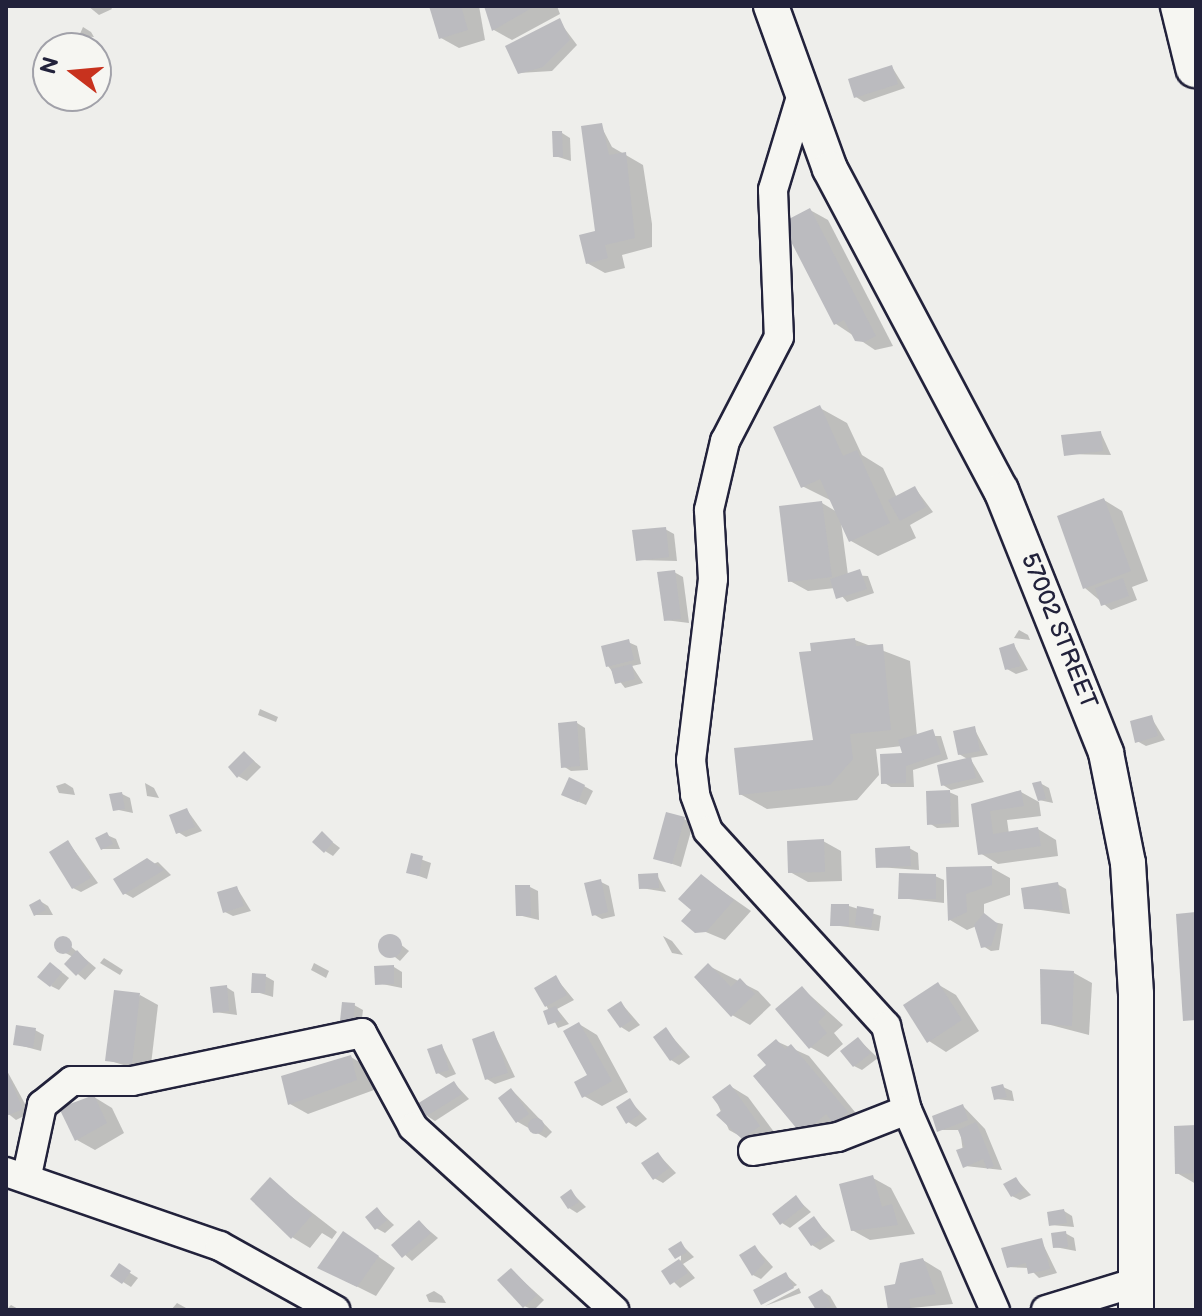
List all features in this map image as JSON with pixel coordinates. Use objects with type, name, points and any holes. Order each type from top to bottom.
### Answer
[{"type":"main road","points":[[1181,6],[1196,67]]},
{"type":"street","name":"57002 STREET","points":[[771,6],[801,97],[830,169],[1001,490],[1106,753],[1128,863],[1136,994],[1135,1296]]},
{"type":"street","points":[[801,97],[773,190],[779,337],[725,441],[709,510],[713,579],[691,760],[708,831],[886,1026],[907,1110],[995,1310]]},
{"type":"street","points":[[335,1310],[220,1246],[17,1174],[42,1105],[72,1081],[132,1081],[362,1033],[413,1127],[614,1310]]},
{"type":"street","points":[[753,1151],[838,1137],[907,1110]]},
{"type":"street","points":[[1046,1310],[1135,1296]]},
{"type":"building","points":[[429,6],[461,6],[468,30],[439,39]]},
{"type":"building","points":[[484,6],[535,6],[492,31]]},
{"type":"building","points":[[560,18],[570,40],[543,67],[518,74],[505,46]]},
{"type":"building","points":[[892,65],[898,84],[854,98],[848,79]]},
{"type":"building","points":[[602,123],[609,155],[626,152],[635,238],[605,245],[608,258],[586,264],[579,235],[595,231],[581,126]]},
{"type":"building","points":[[552,131],[562,131],[563,157],[553,157]]},
{"type":"building","points":[[810,208],[876,336],[864,342],[855,341],[844,320],[834,325],[785,230],[787,220]]},
{"type":"building","points":[[820,405],[843,456],[857,450],[890,523],[849,542],[820,479],[801,488],[773,427]]},
{"type":"building","points":[[1101,431],[1103,451],[1064,456],[1061,435]]},
{"type":"building","points":[[915,486],[926,507],[900,521],[888,500]]},
{"type":"building","points":[[1104,498],[1131,571],[1083,589],[1057,516]]},
{"type":"building","points":[[822,501],[832,577],[788,582],[779,506]]},
{"type":"building","points":[[666,527],[669,557],[636,561],[632,530]]},
{"type":"building","points":[[860,569],[867,589],[836,599],[830,579]]},
{"type":"building","points":[[675,570],[681,619],[664,621],[657,572]]},
{"type":"building","points":[[1123,578],[1129,596],[1101,606],[1095,588]]},
{"type":"building","points":[[855,638],[856,646],[883,644],[891,730],[850,734],[853,759],[830,785],[739,795],[734,748],[813,740],[799,652],[811,651],[810,643]]},
{"type":"building","points":[[629,639],[634,660],[606,667],[601,646]]},
{"type":"building","points":[[1014,643],[1021,666],[1005,670],[999,648]]},
{"type":"building","points":[[632,664],[635,679],[615,684],[611,669]]},
{"type":"building","points":[[1152,715],[1158,736],[1135,743],[1130,721]]},
{"type":"building","points":[[577,721],[580,766],[561,768],[558,723]]},
{"type":"building","points":[[975,726],[980,751],[958,755],[953,731]]},
{"type":"building","points":[[933,729],[941,754],[906,766],[906,783],[881,784],[880,754],[902,753],[898,740]]},
{"type":"building","points":[[244,751],[254,761],[237,778],[228,767]]},
{"type":"building","points":[[971,757],[976,778],[941,786],[937,765]]},
{"type":"building","points":[[569,777],[585,785],[578,802],[561,795]]},
{"type":"building","points":[[1041,781],[1046,799],[1038,801],[1032,783]]},
{"type":"building","points":[[950,790],[951,823],[927,825],[926,791]]},
{"type":"building","points":[[1021,790],[1024,806],[990,811],[993,834],[1038,827],[1041,846],[978,855],[971,804]]},
{"type":"building","points":[[122,792],[125,809],[113,811],[109,794]]},
{"type":"building","points":[[187,808],[195,827],[176,834],[169,815]]},
{"type":"building","points":[[666,812],[685,817],[672,864],[653,859]]},
{"type":"building","points":[[322,831],[333,842],[324,853],[312,842]]},
{"type":"building","points":[[107,832],[113,844],[101,850],[95,838]]},
{"type":"building","points":[[824,839],[825,872],[788,873],[787,841]]},
{"type":"building","points":[[68,840],[91,878],[72,889],[49,852]]},
{"type":"building","points":[[910,846],[911,866],[876,868],[875,848]]},
{"type":"building","points":[[411,853],[423,856],[419,876],[406,873]]},
{"type":"building","points":[[147,858],[164,870],[123,895],[113,879]]},
{"type":"building","points":[[992,866],[992,885],[966,894],[967,912],[948,921],[946,867]]},
{"type":"building","points":[[658,873],[659,888],[639,889],[638,874]]},
{"type":"building","points":[[899,873],[936,874],[936,899],[898,899]]},
{"type":"building","points":[[701,874],[734,900],[706,932],[695,933],[681,921],[691,910],[678,899]]},
{"type":"building","points":[[601,879],[608,912],[592,916],[584,883]]},
{"type":"building","points":[[1058,882],[1063,910],[1024,909],[1021,888]]},
{"type":"building","points":[[515,885],[530,885],[531,916],[516,916]]},
{"type":"building","points":[[237,886],[244,906],[223,913],[217,892]]},
{"type":"building","points":[[40,899],[46,910],[34,916],[29,905]]},
{"type":"building","points":[[831,904],[849,904],[849,926],[830,926]]},
{"type":"building","points":[[857,906],[874,909],[871,928],[855,925]]},
{"type":"building","points":[[1196,912],[1196,1020],[1183,1021],[1176,914]]},
{"type":"building","points":[[984,913],[998,924],[991,946],[981,948],[974,925]]},
{"type":"building","points":[[390,934],[399,937],[402,946],[399,955],[390,958],[381,955],[378,946],[381,937]]},
{"type":"building","points":[[63,936],[72,945],[63,954],[54,945]]},
{"type":"building","points":[[77,950],[89,963],[76,976],[64,964]]},
{"type":"building","points":[[50,962],[62,972],[50,987],[37,977]]},
{"type":"building","points":[[708,963],[731,987],[740,978],[755,994],[731,1017],[694,977]]},
{"type":"building","points":[[394,965],[394,984],[375,985],[374,966]]},
{"type":"building","points":[[1040,969],[1074,971],[1072,1026],[1041,1024]]},
{"type":"building","points":[[252,973],[266,974],[265,993],[251,993]]},
{"type":"building","points":[[556,975],[567,995],[545,1007],[534,988]]},
{"type":"building","points":[[938,982],[962,1020],[927,1043],[903,1005]]},
{"type":"building","points":[[227,985],[229,1011],[213,1013],[210,987]]},
{"type":"building","points":[[802,986],[826,1014],[818,1022],[827,1033],[809,1049],[775,1009]]},
{"type":"building","points":[[114,990],[140,993],[132,1064],[105,1061]]},
{"type":"building","points":[[621,1001],[632,1020],[620,1028],[607,1010]]},
{"type":"building","points":[[342,1002],[355,1003],[353,1023],[340,1021]]},
{"type":"building","points":[[556,1006],[562,1020],[548,1025],[543,1011]]},
{"type":"building","points":[[579,1022],[612,1081],[582,1098],[574,1082],[587,1075],[563,1031]]},
{"type":"building","points":[[16,1025],[36,1028],[33,1048],[13,1045]]},
{"type":"building","points":[[666,1027],[683,1052],[670,1061],[653,1037]]},
{"type":"building","points":[[494,1031],[508,1073],[485,1080],[472,1039]]},
{"type":"building","points":[[858,1037],[871,1053],[853,1067],[840,1051]]},
{"type":"building","points":[[776,1039],[785,1049],[791,1044],[848,1112],[834,1124],[826,1114],[802,1135],[753,1076],[766,1065],[757,1055]]},
{"type":"building","points":[[442,1044],[449,1070],[436,1074],[427,1049]]},
{"type":"building","points":[[351,1055],[357,1080],[288,1105],[281,1076]]},
{"type":"building","points":[[6,1070],[23,1109],[6,1116]]},
{"type":"building","points":[[454,1081],[462,1094],[425,1117],[417,1104]]},
{"type":"building","points":[[730,1084],[760,1126],[742,1139],[716,1115],[722,1110],[712,1097]]},
{"type":"building","points":[[1003,1084],[1007,1097],[994,1100],[991,1087]]},
{"type":"building","points":[[511,1088],[529,1114],[516,1123],[498,1098]]},
{"type":"building","points":[[94,1095],[107,1123],[75,1141],[59,1108]]},
{"type":"building","points":[[630,1098],[640,1114],[626,1124],[616,1107]]},
{"type":"building","points":[[963,1104],[968,1120],[937,1132],[932,1116]]},
{"type":"building","points":[[533,1118],[539,1118],[544,1126],[542,1132],[533,1134],[528,1129],[528,1123]]},
{"type":"building","points":[[976,1122],[994,1166],[987,1169],[983,1159],[963,1168],[956,1150],[965,1147],[958,1130]]},
{"type":"building","points":[[1196,1125],[1196,1173],[1175,1174],[1174,1126]]},
{"type":"building","points":[[658,1152],[669,1168],[653,1180],[641,1163]]},
{"type":"building","points":[[873,1175],[882,1207],[892,1204],[898,1225],[851,1231],[839,1184]]},
{"type":"building","points":[[270,1177],[312,1215],[291,1239],[250,1199]]},
{"type":"building","points":[[1016,1177],[1024,1190],[1011,1197],[1003,1184]]},
{"type":"building","points":[[571,1189],[579,1202],[568,1209],[560,1197]]},
{"type":"building","points":[[796,1195],[804,1206],[780,1225],[772,1214]]},
{"type":"building","points":[[377,1207],[387,1220],[375,1230],[365,1217]]},
{"type":"building","points":[[1064,1209],[1067,1223],[1049,1226],[1047,1212]]},
{"type":"building","points":[[814,1216],[828,1236],[811,1246],[798,1228]]},
{"type":"building","points":[[419,1220],[431,1233],[402,1258],[391,1245]]},
{"type":"building","points":[[343,1231],[379,1256],[357,1287],[317,1268]]},
{"type":"building","points":[[1066,1231],[1068,1247],[1053,1248],[1051,1233]]},
{"type":"building","points":[[1042,1238],[1050,1269],[1028,1274],[1026,1263],[1007,1268],[1001,1248]]},
{"type":"building","points":[[681,1241],[687,1252],[675,1259],[668,1249]]},
{"type":"building","points":[[755,1245],[765,1262],[752,1276],[739,1255]]},
{"type":"building","points":[[923,1258],[936,1294],[909,1299],[911,1310],[888,1310],[884,1286],[895,1284],[900,1263]]},
{"type":"building","points":[[679,1259],[688,1273],[670,1285],[661,1271]]},
{"type":"building","points":[[119,1263],[131,1271],[122,1284],[110,1276]]},
{"type":"building","points":[[511,1268],[537,1295],[523,1308],[497,1280]]},
{"type":"building","points":[[786,1272],[794,1288],[761,1305],[753,1290]]},
{"type":"building","points":[[822,1289],[832,1306],[816,1310],[808,1297]]}]
